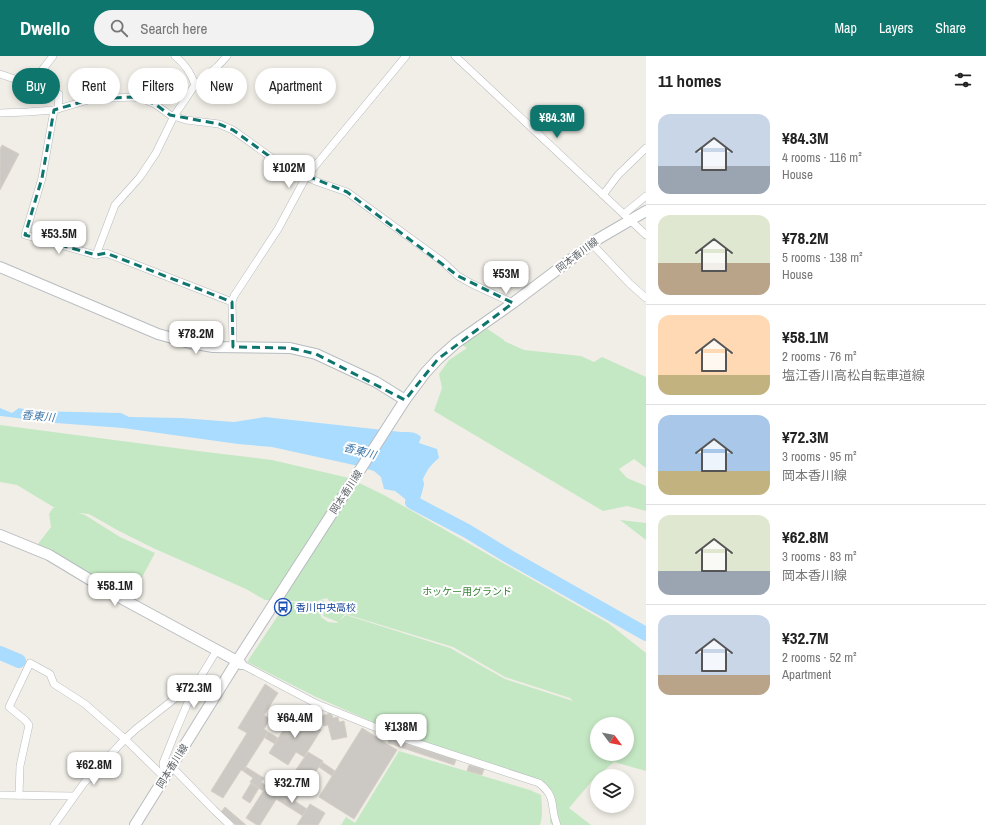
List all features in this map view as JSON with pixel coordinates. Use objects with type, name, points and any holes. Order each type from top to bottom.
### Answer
[{"type":"main road","name":"岡本香川線","points":[[135,825],[239,663],[281,594],[418,382],[438,359],[456,343],[513,303],[627,217],[646,211]]},
{"type":"main road","points":[[0,267],[158,334],[190,343],[213,347],[290,348],[316,354],[376,382],[405,400]]},
{"type":"main road","points":[[0,534],[49,555],[117,596],[239,663]]},
{"type":"street","points":[[44,68],[53,56]]},
{"type":"street","points":[[175,56],[191,74],[195,85]]},
{"type":"street","points":[[96,256],[115,205],[140,177],[156,152],[174,116],[195,85],[217,67],[227,56]]},
{"type":"street","points":[[233,347],[232,302],[234,296],[278,229],[306,177],[406,56]]},
{"type":"street","points":[[455,56],[646,235]]},
{"type":"street","points":[[0,74],[12,78]]},
{"type":"street","points":[[0,113],[56,109],[92,98],[133,97],[156,104],[170,115],[186,120],[219,124],[233,130],[283,166],[306,177],[347,192],[443,262],[458,276],[513,303]]},
{"type":"street","points":[[57,104],[42,178],[25,235],[96,256],[106,253],[232,302]]},
{"type":"street","points":[[603,195],[618,175],[646,148]]},
{"type":"street","points":[[627,217],[646,196]]},
{"type":"street","points":[[592,244],[630,284],[646,298]]},
{"type":"street","points":[[165,778],[163,763],[176,728],[195,686],[217,650]]},
{"type":"street","points":[[18,795],[20,766],[29,725],[9,707],[30,663],[50,674],[54,684],[85,704],[125,739],[165,778]]},
{"type":"street","points":[[239,663],[317,704],[402,738],[539,783],[548,791],[553,803],[556,825]]},
{"type":"street","points":[[54,825],[84,783],[136,728],[187,689],[195,686]]},
{"type":"street","points":[[172,767],[230,825]]},
{"type":"street","points":[[0,795],[74,796]]},
{"type":"highlighted area","points":[[133,97],[155,104],[170,115],[219,124],[233,130],[283,166],[347,192],[458,276],[513,303],[438,359],[405,400],[316,354],[290,348],[233,347],[232,302],[106,253],[96,255],[25,235],[42,178],[54,110],[92,99]]},
{"type":"green space","points":[[486,328],[504,341],[524,350],[581,356],[594,362],[602,357],[646,377],[646,468],[634,459],[619,469],[627,478],[646,486],[646,511],[627,506],[603,511],[434,411],[442,388],[439,374],[449,360],[467,348],[462,345]]},
{"type":"green space","name":"ホッケー用グランド","points":[[0,425],[272,460],[349,478],[384,495],[608,623],[646,653],[646,771],[614,762],[606,769],[590,769],[590,783],[569,808],[591,825],[553,825],[550,823],[553,793],[546,784],[402,735],[316,697],[247,662],[287,602],[313,603],[323,600],[325,605],[320,612],[321,617],[328,622],[337,623],[338,622],[323,616],[324,611],[331,604],[327,598],[313,602],[265,600],[246,589],[153,548],[89,514],[78,513],[85,515],[120,537],[155,553],[140,581],[126,594],[37,545],[51,527],[49,514],[53,508],[55,508],[17,485],[0,482]],"holes":[[[345,614],[453,647],[505,677],[570,698],[573,701],[505,679],[450,648],[346,615],[339,621]]]},
{"type":"green space","points":[[620,520],[646,523],[646,540]]},
{"type":"green space","points":[[399,751],[530,790],[541,795],[542,814],[540,825],[341,825],[346,817],[355,823]]},
{"type":"water","points":[[0,408],[12,413],[19,408],[32,411],[121,413],[129,417],[181,418],[234,422],[265,417],[412,432],[421,437],[419,443],[437,449],[439,458],[429,468],[416,496],[412,502],[409,502],[395,491],[384,489],[381,477],[374,471],[354,465],[272,447],[238,444],[123,428],[56,423],[0,416]]},
{"type":"building","points":[[2,145],[19,154],[0,190],[0,149]]},
{"type":"building","points":[[265,684],[278,693],[264,715],[270,719],[264,729],[268,732],[243,771],[241,770],[223,798],[211,791],[247,733],[238,728]]},
{"type":"building","points":[[294,713],[321,730],[304,757],[296,752],[288,765],[269,753]]},
{"type":"building","points":[[331,713],[333,718],[338,717],[339,722],[344,721],[347,737],[332,740],[328,725],[324,726],[321,716]]},
{"type":"building","points":[[362,728],[397,750],[354,819],[319,797]]},
{"type":"building","points":[[268,732],[278,738],[275,744],[265,738]]},
{"type":"building","points":[[389,738],[456,760],[454,765],[388,743]]},
{"type":"building","points":[[308,752],[323,761],[312,777],[311,776],[295,801],[281,792]]},
{"type":"building","points":[[322,762],[335,771],[332,776],[319,767]]},
{"type":"building","points":[[469,765],[484,769],[482,775],[467,771]]},
{"type":"building","points":[[246,767],[264,778],[261,782],[266,786],[263,791],[250,782],[253,778],[243,771]]},
{"type":"building","points":[[271,779],[284,787],[260,825],[257,825],[246,818]]},
{"type":"building","points":[[251,783],[259,788],[250,803],[242,798]]},
{"type":"building","points":[[281,792],[307,809],[303,816],[276,799]]},
{"type":"building","points":[[310,804],[325,813],[318,825],[297,825]]},
{"type":"building","points":[[225,807],[246,825],[236,825],[221,812]]},
{"type":"waterway","name":"香東川","points":[[417,484],[412,502],[467,531],[508,556],[646,634]]},
{"type":"waterway","points":[[0,653],[19,661]]},
{"type":"place","name":"香川中央高校","points":[[283,607]]}]
